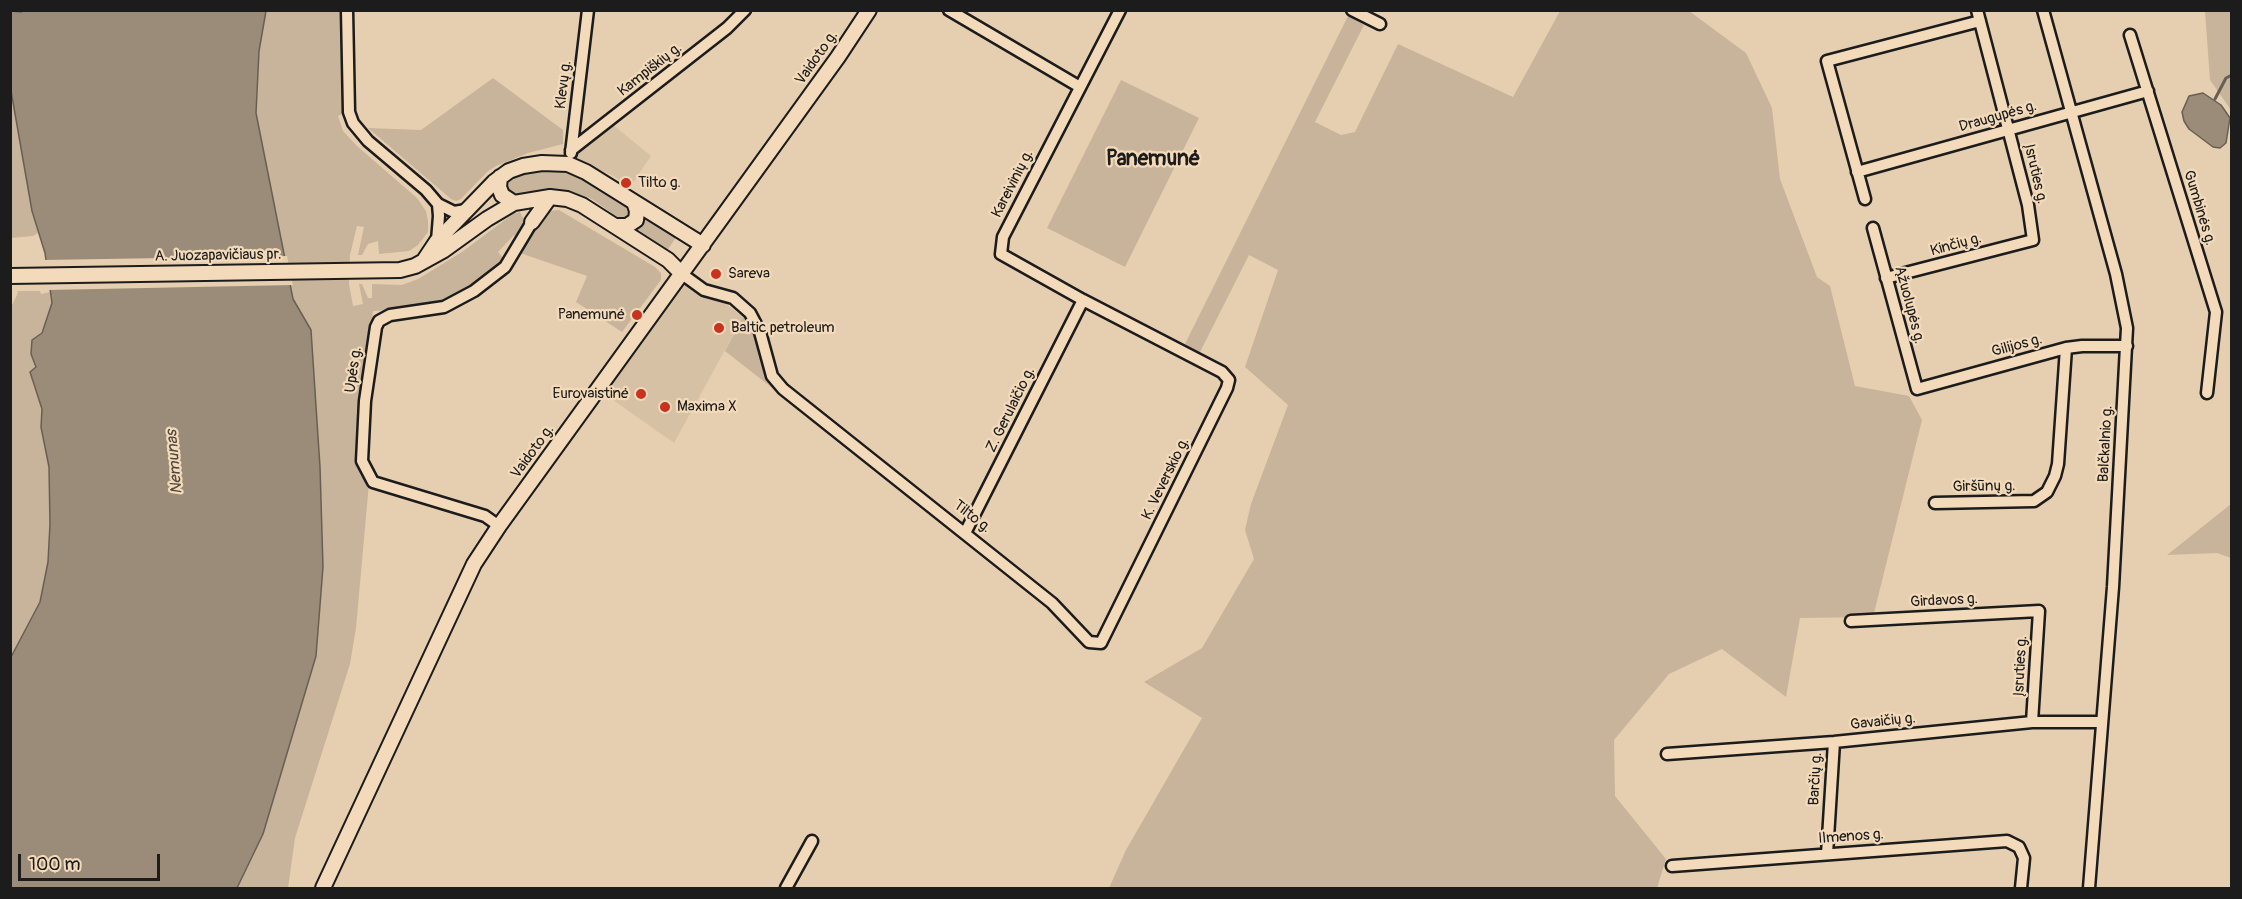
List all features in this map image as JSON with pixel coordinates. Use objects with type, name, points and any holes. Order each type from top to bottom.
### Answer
[{"type":"main road","name":"Vaidoto g.","points":[[323,888],[474,564],[499,526],[838,57],[869,10]]},
{"type":"main road","points":[[424,260],[437,241],[500,177],[523,166],[570,157],[586,172],[703,245]]},
{"type":"main road","points":[[500,177],[499,187],[502,195],[527,207],[532,222]]},
{"type":"main road","points":[[532,222],[550,197]]},
{"type":"main road","name":"Tilto g.","points":[[460,240],[487,219],[517,202],[550,197],[574,201],[668,260],[682,274]]},
{"type":"main road","points":[[615,226],[627,226],[636,220],[637,211],[634,202]]},
{"type":"main road","name":"A. Juozapavičiaus pr.","points":[[10,276],[400,270],[415,266],[460,240]]},
{"type":"street","points":[[347,10],[350,118],[368,141],[426,190],[438,204],[454,212],[466,210]]},
{"type":"street","name":"Klevų g.","points":[[570,157],[588,10]]},
{"type":"street","name":"Kampiškių g.","points":[[570,157],[727,28],[745,10]]},
{"type":"street","points":[[949,10],[1080,87],[1120,10]]},
{"type":"street","points":[[1352,10],[1380,24]]},
{"type":"street","name":"Balčkalnio g.","points":[[2043,10],[2116,274],[2124,309],[2127,346],[2113,587],[2089,888]]},
{"type":"street","points":[[1865,199],[1827,61],[1978,16]]},
{"type":"street","name":"Įsruties g.","points":[[1978,16],[2028,205],[2033,240]]},
{"type":"street","name":"Gumbinės g.","points":[[2130,35],[2216,312],[2208,393]]},
{"type":"street","name":"Kareivinių g.","points":[[1080,87],[1003,237],[1001,254],[1178,349]]},
{"type":"street","name":"Draugupės g.","points":[[1857,172],[2148,91]]},
{"type":"street","points":[[437,241],[438,204]]},
{"type":"street","name":"Upės g.","points":[[499,526],[485,516],[373,482],[362,461],[365,400],[376,327],[379,321],[390,315],[444,307],[474,291],[505,267],[532,222]]},
{"type":"street","name":"Ąžuolupės g.","points":[[1873,228],[1917,389]]},
{"type":"street","name":"Kinčių g.","points":[[1886,278],[2033,240]]},
{"type":"street","name":"Tilto g.","points":[[682,274],[704,290],[722,294],[742,305],[757,322],[769,367],[776,383],[1052,603],[1089,642],[1101,643]]},
{"type":"street","name":"Z. Gerulaičio g.","points":[[965,533],[1083,300]]},
{"type":"street","name":"Gilijos g.","points":[[1917,389],[2066,348],[2127,346]]},
{"type":"street","name":"Giršūnų g.","points":[[1935,503],[2034,501],[2047,492],[2058,464],[2066,348]]},
{"type":"street","name":"K. Veverskio g.","points":[[1101,643],[1227,388],[1229,380],[1222,372],[1178,349]]},
{"type":"street","name":"Įsruties g.","points":[[2032,722],[2039,611]]},
{"type":"street","name":"Girdavos g.","points":[[1851,621],[2039,611]]},
{"type":"street","name":"Gavaičių g.","points":[[1668,754],[1834,742],[2032,722],[2101,722]]},
{"type":"street","name":"Barčių g.","points":[[1827,854],[1834,742]]},
{"type":"street","points":[[786,888],[812,841]]},
{"type":"street","name":"Ilmenos g.","points":[[1672,866],[2007,841],[2019,847],[2024,858],[2021,888]]},
{"type":"shaded area","points":[[266,11],[341,11],[343,113],[338,116],[343,131],[417,198],[426,211],[428,232],[418,245],[409,251],[379,254],[378,241],[368,244],[362,255],[358,255],[364,227],[357,226],[350,255],[349,284],[353,306],[363,304],[359,284],[362,284],[368,298],[372,298],[372,284],[402,285],[418,279],[462,252],[513,214],[520,212],[523,218],[527,218],[517,237],[514,235],[498,252],[504,259],[489,277],[442,303],[413,309],[373,311],[363,396],[360,459],[369,483],[356,628],[350,664],[295,838],[288,888],[237,888],[263,834],[316,656],[317,629],[314,373],[311,330],[293,299],[256,113],[259,51]]},
{"type":"shaded area","points":[[1560,11],[1689,11],[1746,53],[1772,108],[1780,179],[1817,277],[1830,286],[1855,386],[1909,396],[1922,420],[1873,617],[1800,618],[1786,697],[1722,649],[1669,674],[1614,740],[1615,796],[1666,859],[1657,888],[1109,888],[1126,850],[1202,718],[1144,682],[1202,648],[1254,559],[1245,530],[1251,504],[1288,405],[1245,367],[1278,270],[1249,255],[1199,354],[1185,344],[1348,16],[1364,25],[1315,122],[1341,135],[1355,132],[1398,44],[1513,97]]},
{"type":"shaded area","points":[[2205,11],[2231,11],[2231,110],[2210,80]]},
{"type":"shaded area","points":[[493,78],[563,130],[563,144],[528,153],[496,166],[456,201],[368,128],[421,130]]},
{"type":"shaded area","points":[[1121,80],[1199,118],[1125,267],[1047,228]]},
{"type":"shaded area","points":[[10,85],[32,211],[38,233],[33,236],[11,238]]},
{"type":"shaded area","points":[[612,124],[651,156],[630,187],[612,175],[578,161],[577,158],[576,152]]},
{"type":"shaded area","points":[[533,170],[559,170],[580,176],[627,205],[631,212],[629,217],[620,219],[592,199],[573,192],[539,191],[513,196],[506,190],[508,180]]},
{"type":"shaded area","points":[[559,210],[655,267],[661,273],[661,280],[622,332],[576,302],[587,276],[520,253],[543,215],[549,211]]},
{"type":"shaded area","points":[[642,215],[677,236],[666,252],[632,231]]},
{"type":"shaded area","points":[[682,285],[702,295],[722,301],[743,317],[674,443],[603,393]]},
{"type":"shaded area","points":[[18,291],[40,291],[41,294],[50,292],[52,303],[31,354],[36,368],[32,381],[42,409],[41,427],[49,467],[50,524],[48,562],[40,602],[11,659],[11,307]]},
{"type":"shaded area","points":[[743,317],[754,328],[765,374],[776,391],[725,351]]},
{"type":"shaded area","points":[[2231,504],[2231,558],[2217,553],[2167,555]]},
{"type":"water","name":"Nemunas","points":[[11,11],[266,11],[259,51],[256,113],[293,299],[311,330],[320,467],[323,567],[316,656],[263,834],[237,888],[11,888],[10,659],[40,602],[48,562],[50,524],[49,467],[41,427],[42,409],[30,372],[36,367],[31,354],[32,340],[42,333],[52,303],[45,253],[32,211],[10,85]]},
{"type":"water","points":[[2203,93],[2221,105],[2230,118],[2226,143],[2220,148],[2213,147],[2189,129],[2184,121],[2182,112],[2189,96]]},
{"type":"pier","points":[[287,256],[293,285],[47,290],[43,260]]},
{"type":"waterway","points":[[2215,99],[2226,78],[2232,75]]},
{"type":"place","name":"Tilto g.","points":[[626,183]]},
{"type":"place","name":"Sareva","points":[[716,274]]},
{"type":"place","name":"Panemunė","points":[[637,315]]},
{"type":"place","name":"Baltic petroleum","points":[[719,328]]},
{"type":"place","name":"Eurovaistinė","points":[[641,394]]},
{"type":"place","name":"Maxima X","points":[[665,407]]},
{"type":"district","name":"Panemunė","points":[[1153,160]]}]
